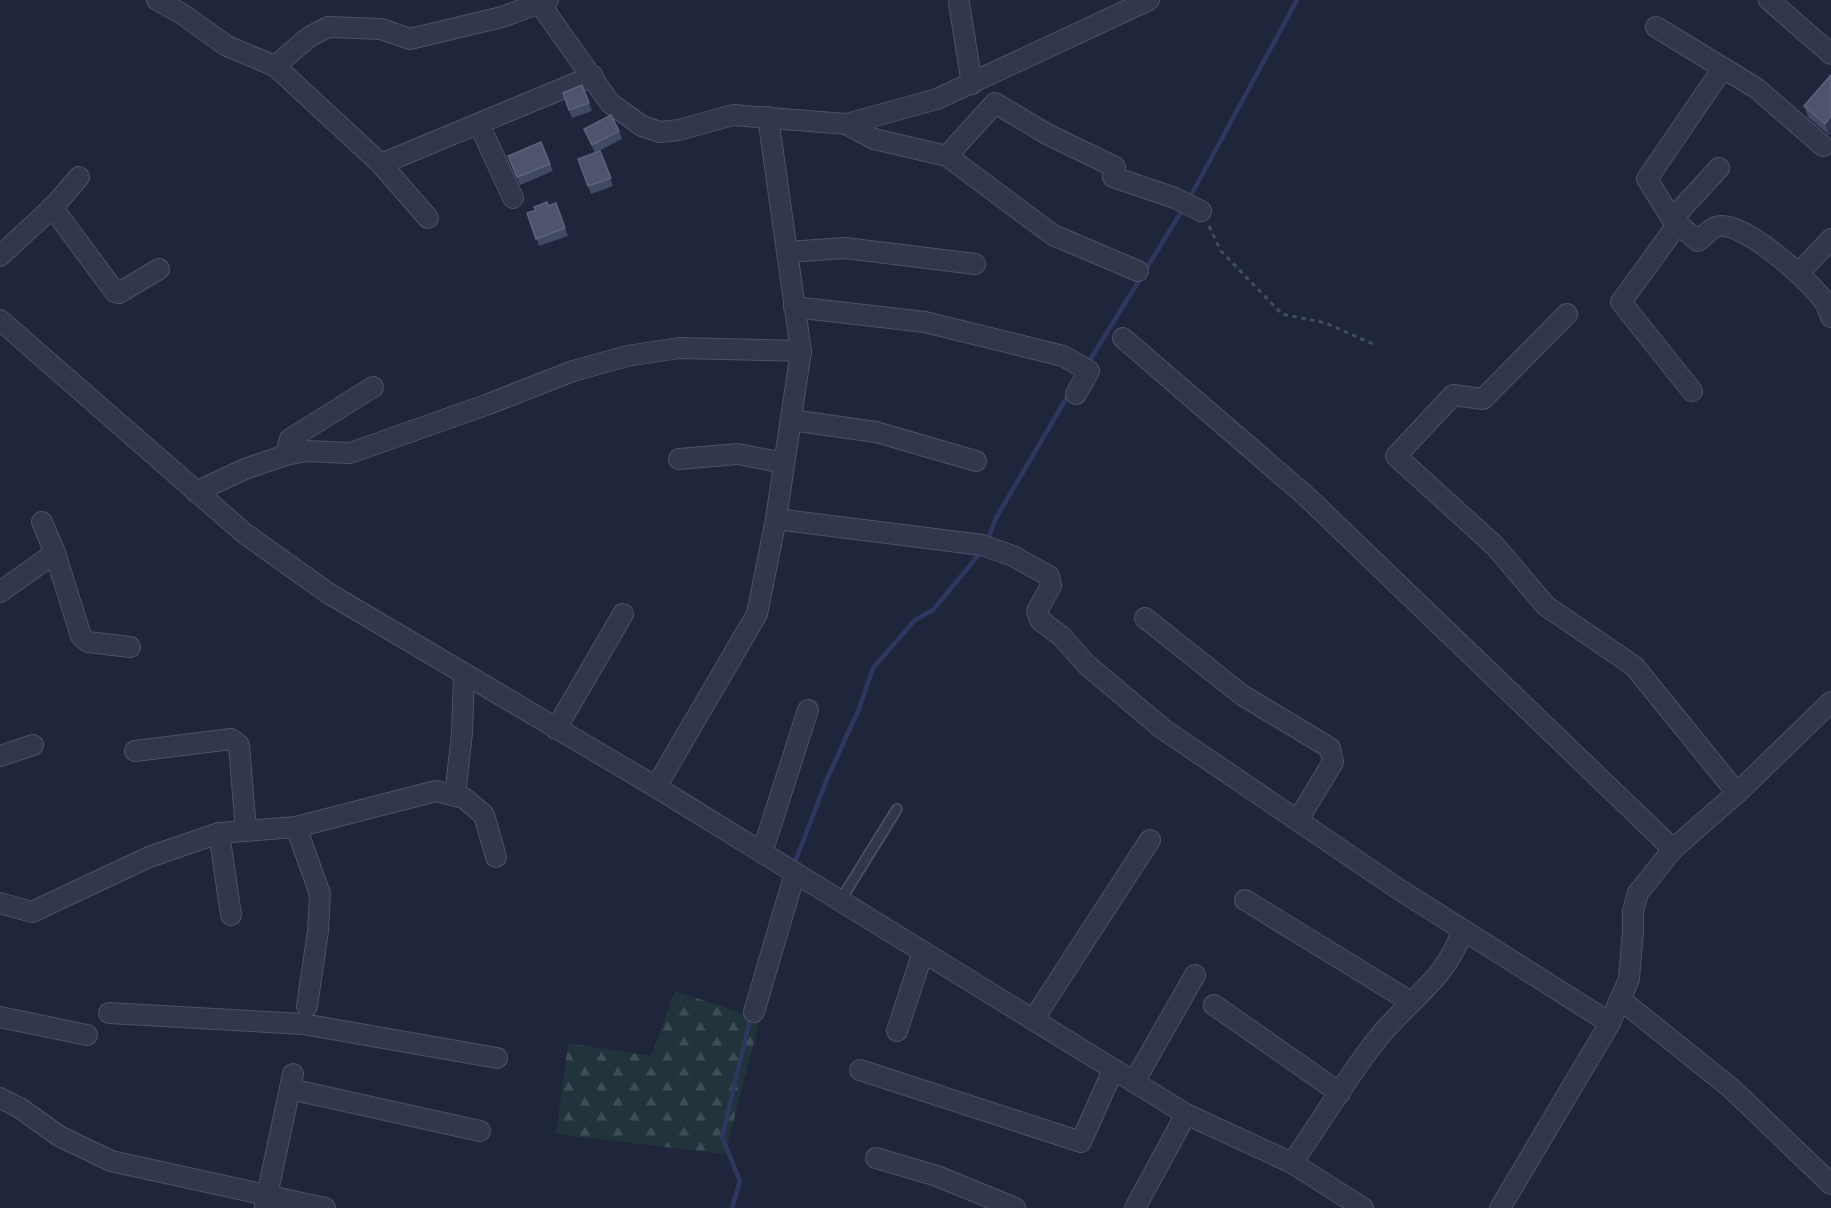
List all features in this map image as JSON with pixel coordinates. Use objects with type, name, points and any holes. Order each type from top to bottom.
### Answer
[{"type":"street","points":[[157,0],[182,14],[227,46],[275,66],[381,164],[428,218]]},
{"type":"street","points":[[275,66],[309,37],[328,27],[381,29],[410,39],[500,8],[544,2],[610,103],[642,126],[660,132],[679,130],[733,115],[846,124],[937,99],[972,84],[1125,6],[1149,0]]},
{"type":"street","points":[[1769,0],[1831,54]]},
{"type":"street","points":[[959,3],[972,84]]},
{"type":"street","points":[[1656,27],[1756,88],[1823,146]]},
{"type":"street","points":[[1723,68],[1647,179],[1674,222],[1698,242],[1716,226],[1729,226],[1744,232],[1798,273],[1823,301],[1831,317]]},
{"type":"street","points":[[381,164],[593,76]]},
{"type":"street","points":[[947,156],[995,103],[1047,134],[1115,167],[1113,177],[1191,206]]},
{"type":"street","points":[[656,787],[757,614],[776,519],[801,351],[768,117]]},
{"type":"street","points":[[479,124],[513,198]]},
{"type":"street","points":[[846,124],[874,139],[947,156],[1053,235],[1138,271]]},
{"type":"street","points":[[1692,391],[1621,302],[1674,222],[1719,168]]},
{"type":"street","points":[[0,256],[52,207],[79,177]]},
{"type":"street","points":[[52,207],[115,292],[119,293],[159,269]]},
{"type":"street","points":[[1798,273],[1831,239]]},
{"type":"street","points":[[787,252],[845,248],[975,264]]},
{"type":"street","points":[[794,307],[925,322],[1063,356],[1085,369],[1076,394]]},
{"type":"street","points":[[1567,314],[1483,399],[1453,395],[1396,456],[1495,546],[1546,606],[1635,666],[1737,793]]},
{"type":"street","points":[[0,320],[196,492],[278,560],[328,593],[656,787],[1186,1114],[1292,1163],[1363,1208]]},
{"type":"street","points":[[1123,338],[1306,496],[1673,849]]},
{"type":"street","points":[[196,492],[286,455],[306,451],[350,453],[486,405],[573,370],[627,356],[679,348],[801,351]]},
{"type":"street","points":[[286,455],[290,439],[373,387]]},
{"type":"street","points":[[791,420],[876,432],[976,461]]},
{"type":"street","points":[[679,459],[738,454],[784,463]]},
{"type":"street","points":[[776,519],[985,547],[1013,556],[1049,576],[1051,586],[1037,611],[1038,616],[1087,665],[1163,729],[1462,931],[1610,1023]]},
{"type":"street","points":[[42,522],[55,553],[81,636],[88,642],[130,647]]},
{"type":"street","points":[[0,592],[55,553]]},
{"type":"street","points":[[556,729],[622,614]]},
{"type":"street","points":[[1145,618],[1242,694],[1330,748],[1333,762],[1298,820]]},
{"type":"street","points":[[455,796],[462,733],[464,674]]},
{"type":"street","points":[[1500,1208],[1610,1023],[1629,979],[1634,931],[1632,911],[1638,892],[1673,849],[1737,793],[1831,702]]},
{"type":"street","points":[[762,853],[808,710]]},
{"type":"street","points":[[135,751],[231,739],[236,741],[239,745],[246,831]]},
{"type":"street","points":[[0,756],[33,745]]},
{"type":"street","points":[[0,903],[32,912],[149,857],[219,833],[296,827],[436,791],[464,798],[484,815],[496,857]]},
{"type":"street","points":[[296,827],[320,894],[318,931],[308,1006]]},
{"type":"street","points":[[219,833],[231,915]]},
{"type":"street","points":[[1033,1020],[1149,840]]},
{"type":"street","points":[[754,1012],[795,873]]},
{"type":"street","points":[[1245,900],[1411,1002]]},
{"type":"street","points":[[1292,1163],[1376,1041],[1440,974],[1456,950],[1462,931]]},
{"type":"street","points":[[897,1031],[923,952]]},
{"type":"street","points":[[1134,1082],[1195,975]]},
{"type":"street","points":[[1620,999],[1732,1089],[1831,1184]]},
{"type":"street","points":[[1214,1005],[1340,1094]]},
{"type":"street","points":[[109,1013],[303,1024],[497,1058]]},
{"type":"street","points":[[0,1017],[87,1035]]},
{"type":"street","points":[[860,1070],[1081,1142],[1113,1070]]},
{"type":"street","points":[[266,1201],[292,1081],[480,1131]]},
{"type":"street","points":[[0,1098],[20,1108],[59,1136],[111,1161],[266,1201],[325,1208]]},
{"type":"street","points":[[1135,1208],[1186,1114]]},
{"type":"street","points":[[876,1158],[937,1176],[1015,1208]]},
{"type":"lane","points":[[840,901],[897,809]]},
{"type":"path","points":[[1191,206],[1221,251],[1282,314],[1326,323],[1375,345]]},
{"type":"green space","points":[[675,991],[760,1019],[725,1154],[556,1134],[568,1043],[651,1056]]},
{"type":"building","points":[[1831,75],[1831,116],[1825,124],[1804,106]]},
{"type":"building","points":[[582,85],[589,103],[569,110],[563,93]]},
{"type":"building","points":[[611,115],[619,131],[592,145],[584,129]]},
{"type":"building","points":[[541,142],[550,164],[517,177],[508,156]]},
{"type":"building","points":[[600,151],[611,178],[588,186],[578,159]]},
{"type":"building","points":[[547,202],[548,206],[556,203],[565,228],[536,239],[527,213],[536,210],[534,207]]},
{"type":"waterway","points":[[1189,199],[1297,0]]},
{"type":"waterway","points":[[1087,365],[1183,209]]},
{"type":"waterway","points":[[987,542],[996,518],[1070,392]]},
{"type":"waterway","points":[[795,862],[827,779],[859,709],[873,668],[915,620],[933,610],[981,552]]},
{"type":"waterway","points":[[732,1208],[740,1181],[722,1137],[751,1015]]}]
